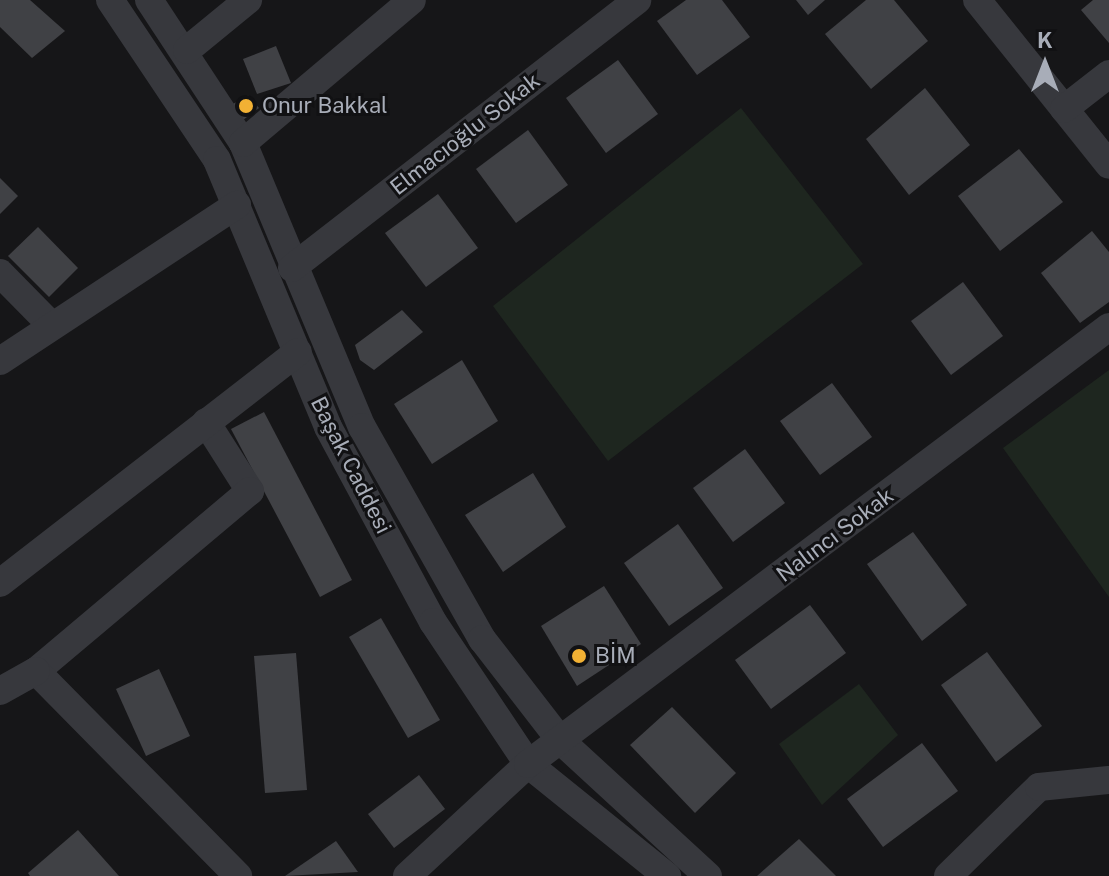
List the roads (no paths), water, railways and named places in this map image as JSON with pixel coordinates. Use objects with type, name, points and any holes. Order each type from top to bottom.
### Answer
[{"type":"street","name":"Başak Caddesi","points":[[110,0],[217,160],[328,427],[433,622],[528,764],[667,876]]},
{"type":"street","name":"Başak Caddesi","points":[[149,0],[187,50],[243,143],[292,268],[362,427],[482,639],[560,740],[676,841],[708,876]]},
{"type":"street","points":[[187,50],[248,0]]},
{"type":"street","points":[[243,143],[412,0]]},
{"type":"street","name":"Elmacıoğlu Sokak","points":[[292,268],[637,0]]},
{"type":"street","points":[[977,0],[1109,165]]},
{"type":"street","points":[[1064,109],[1109,74]]},
{"type":"street","points":[[0,361],[237,205]]},
{"type":"street","points":[[0,273],[52,326]]},
{"type":"street","name":"Nalıncı Sokak","points":[[407,876],[528,764],[1109,327]]},
{"type":"street","points":[[0,583],[298,352]]},
{"type":"street","points":[[0,691],[36,671],[250,491],[206,422]]},
{"type":"street","points":[[36,671],[238,876]]},
{"type":"street","points":[[948,876],[1039,787],[1109,780]]},
{"type":"place","name":"Onur Bakkal","points":[[246,106]]},
{"type":"place","name":"BİM","points":[[579,656]]}]
